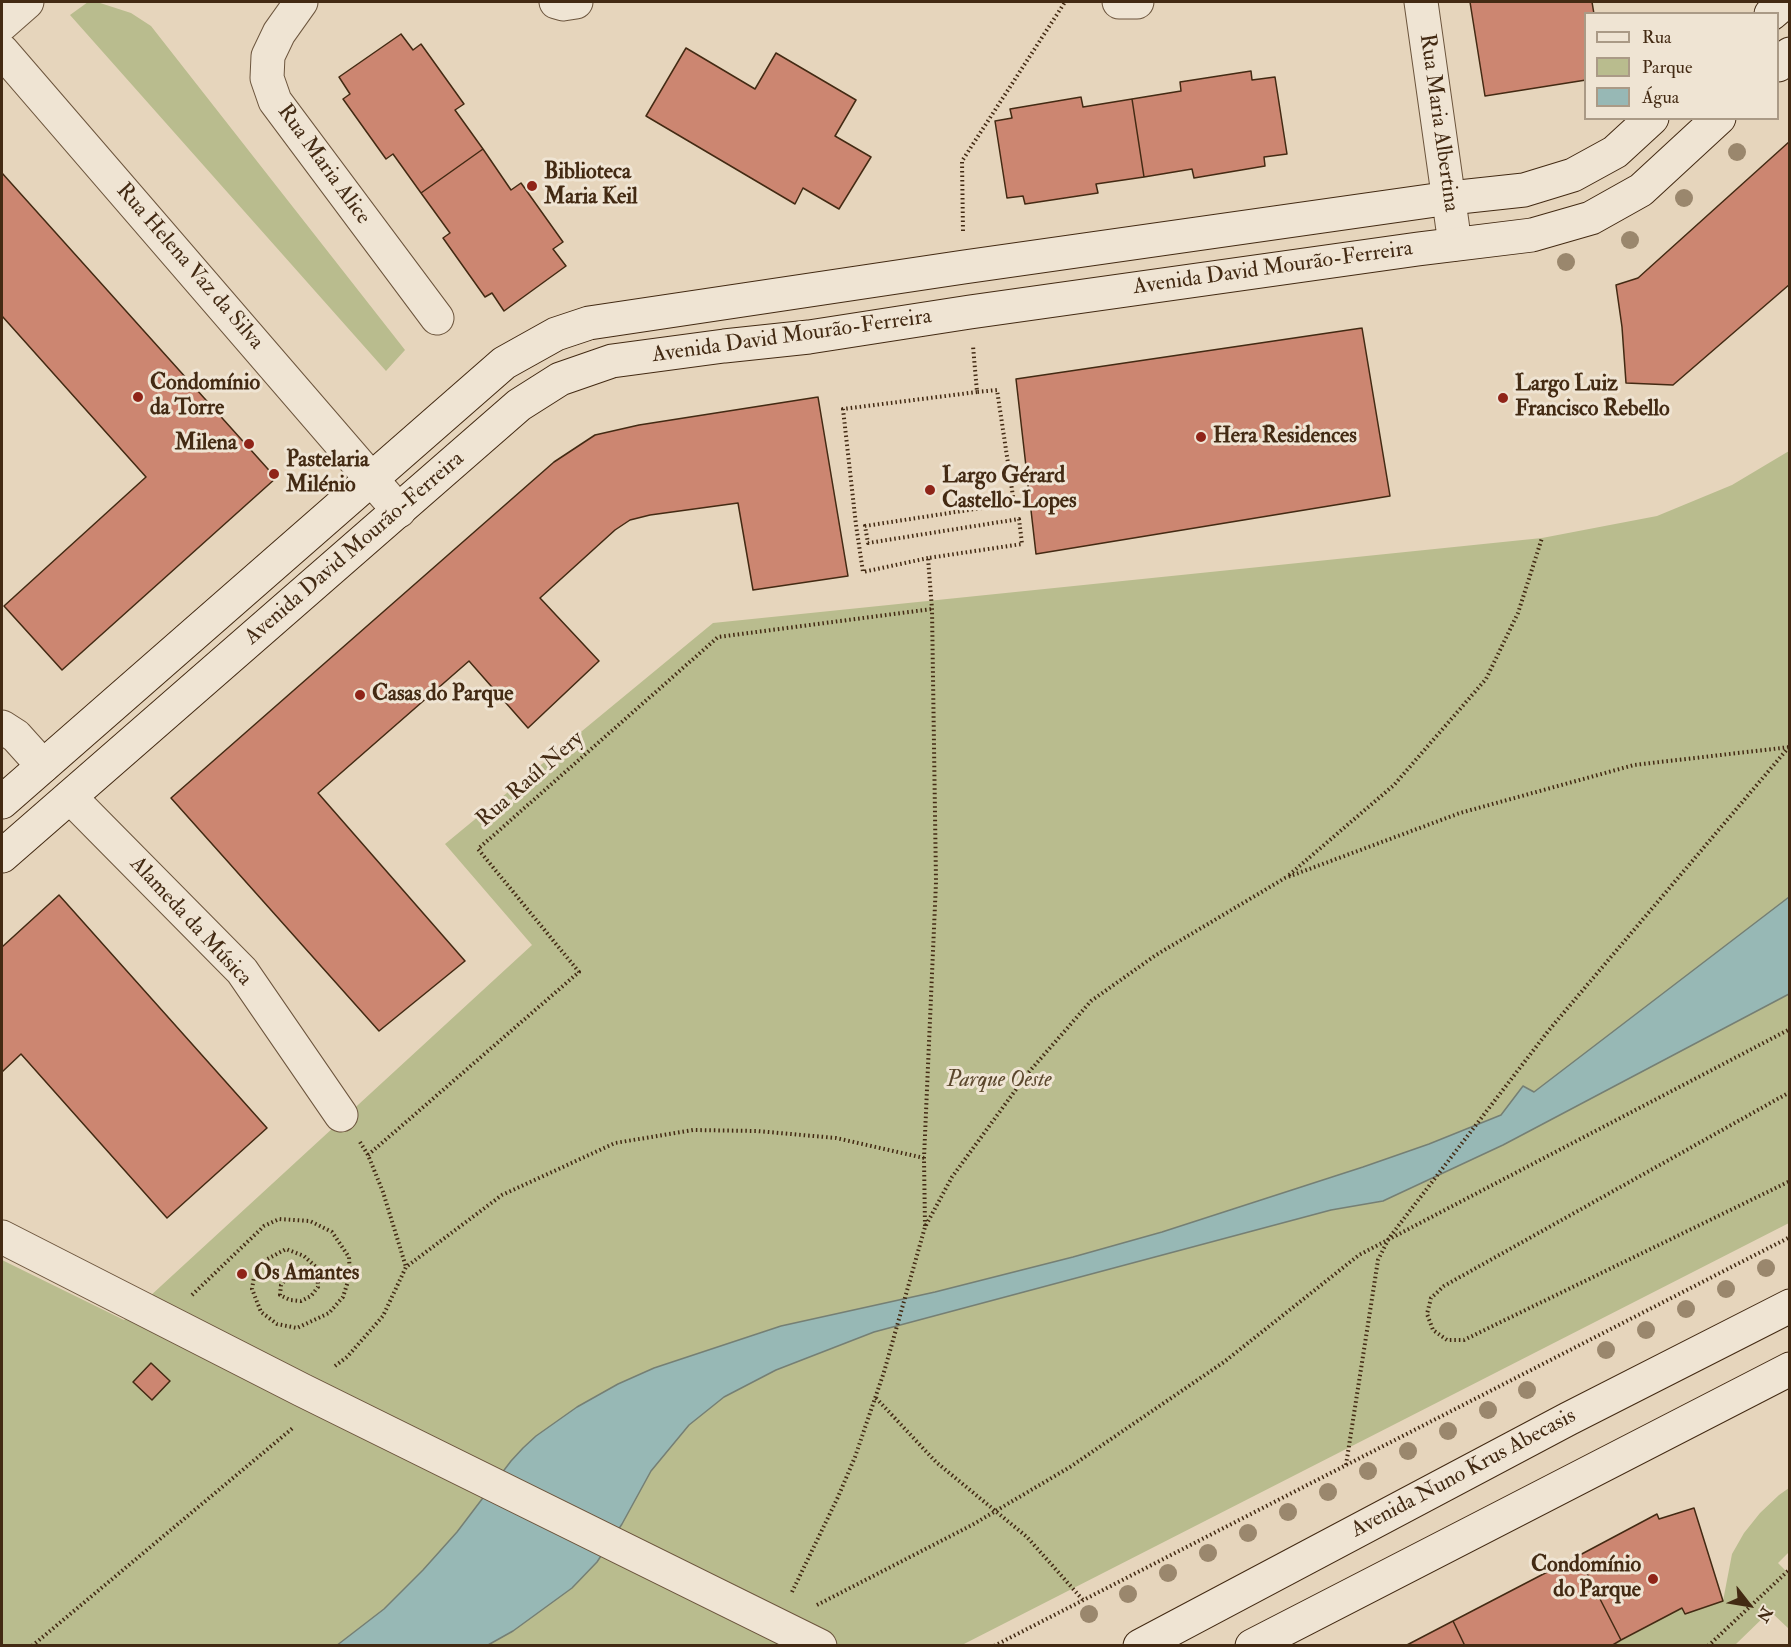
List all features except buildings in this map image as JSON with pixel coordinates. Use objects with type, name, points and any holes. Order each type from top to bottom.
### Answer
[{"type":"street","points":[[2,24],[27,2]]},
{"type":"street","name":"Rua Maria Alice","points":[[301,2],[279,33],[268,56],[267,78],[275,101],[437,318]]},
{"type":"street","points":[[556,2],[563,4],[576,2]]},
{"type":"street","points":[[1119,2],[1137,2]]},
{"type":"street","name":"Rua Maria Albertina","points":[[1420,2],[1455,244]]},
{"type":"street","points":[[1773,12],[1785,2]]},
{"type":"street","name":"Rua Helena Vaz da Silva","points":[[2,51],[399,511]]},
{"type":"street","name":"Avenida David Mourão-Ferreira","points":[[2,802],[504,363],[556,334],[589,323],[964,267],[1450,198],[1524,190],[1573,175],[1615,152],[1650,120]]},
{"type":"street","name":"Avenida David Mourão-Ferreira","points":[[2,856],[519,405],[560,379],[612,361],[724,345],[809,337],[970,312],[1533,235],[1591,218],[1641,190],[1717,120]]},
{"type":"street","points":[[2,727],[16,736],[43,766]]},
{"type":"street","name":"Alameda da Música","points":[[70,797],[242,971],[341,1115]]},
{"type":"street","points":[[2,1237],[302,1390],[820,1646]]},
{"type":"street","name":"Avenida Nuno Krus Abecasis","points":[[1140,1646],[1568,1419],[1790,1306]]},
{"type":"street","points":[[1252,1646],[1790,1369]]},
{"type":"path","points":[[964,267],[962,161],[1065,2]]},
{"type":"path","points":[[970,312],[977,392]]},
{"type":"path","points":[[997,390],[1014,503],[865,526],[868,543],[1019,519],[1022,544],[928,558],[863,572],[843,409],[977,392],[997,390]]},
{"type":"path","points":[[778,1624],[855,1457],[884,1372],[925,1227],[952,1178],[1028,1073],[1091,1001],[1156,955],[1285,878],[1394,786],[1486,679],[1518,613],[1542,538]]},
{"type":"path","points":[[925,1227],[924,1158],[936,882],[932,609],[928,558]]},
{"type":"path","name":"Rua Raúl Nery","points":[[369,1155],[579,972],[478,849],[718,637],[932,609]]},
{"type":"path","points":[[1285,878],[1460,813],[1634,765],[1789,747]]},
{"type":"path","points":[[1346,1465],[1378,1260],[1389,1238],[1549,1030],[1789,747]]},
{"type":"path","points":[[778,1624],[972,1525],[1070,1467],[1224,1362],[1359,1255],[1790,1029]]},
{"type":"path","points":[[1790,1092],[1444,1286],[1431,1298],[1427,1314],[1433,1330],[1447,1340],[1464,1340],[1790,1181]]},
{"type":"path","points":[[341,1115],[369,1155],[406,1268]]},
{"type":"path","points":[[302,1390],[347,1357],[383,1316],[406,1268],[502,1195],[615,1143],[693,1130],[757,1131],[836,1138],[924,1158]]},
{"type":"path","points":[[170,1323],[181,1306],[246,1242],[264,1226],[279,1219],[310,1221],[332,1232],[349,1257],[351,1275],[344,1297],[329,1313],[297,1328],[277,1324],[261,1312],[252,1289],[262,1262],[286,1249],[304,1256],[317,1268],[318,1287],[311,1296],[301,1301],[290,1300],[280,1295],[281,1285],[286,1279],[294,1279]]},
{"type":"path","points":[[994,1646],[1790,1237]]},
{"type":"path","points":[[876,1398],[936,1462],[1027,1537],[1083,1600]]},
{"type":"path","points":[[32,1646],[291,1429],[332,1405]]},
{"type":"path","points":[[1708,1646],[1790,1569]]},
{"type":"green space","points":[[88,2],[97,2],[131,13],[151,26],[405,350],[386,371],[70,15]]},
{"type":"green space","name":"Parque Oeste","points":[[1789,451],[1789,1223],[962,1645],[2,1645],[2,1260],[124,1320],[532,945],[445,844],[713,623],[1542,538],[1657,516],[1732,485]]},
{"type":"green space","points":[[1789,1488],[1789,1552],[1778,1563],[1789,1574],[1789,1629],[1770,1611],[1735,1645],[1611,1646],[1682,1608],[1686,1613],[1723,1601],[1732,1554],[1744,1533],[1760,1513]]},
{"type":"water","points":[[1789,897],[1789,994],[1503,1145],[1383,1201],[1331,1210],[874,1332],[776,1370],[724,1397],[689,1425],[651,1471],[622,1524],[597,1562],[572,1588],[513,1631],[488,1645],[336,1646],[384,1609],[423,1570],[457,1532],[523,1448],[577,1407],[618,1384],[654,1368],[781,1326],[935,1292],[1162,1232],[1363,1167],[1501,1115],[1523,1086],[1534,1092]]},
{"type":"place","name":"Biblioteca Maria Keil","points":[[532,186]]},
{"type":"place","name":"Condomínio da Torre","points":[[138,397]]},
{"type":"place","name":"Largo Luiz Francisco Rebello","points":[[1503,398]]},
{"type":"place","name":"Hera Residences","points":[[1201,437]]},
{"type":"place","name":"Milena","points":[[249,444]]},
{"type":"place","name":"Pastelaria Milénio","points":[[274,474]]},
{"type":"place","name":"Largo Gérard Castello-Lopes","points":[[930,490]]},
{"type":"place","name":"Casas do Parque","points":[[360,695]]},
{"type":"place","name":"Os Amantes","points":[[242,1274]]},
{"type":"place","name":"Condomínio do Parque","points":[[1653,1579]]}]
